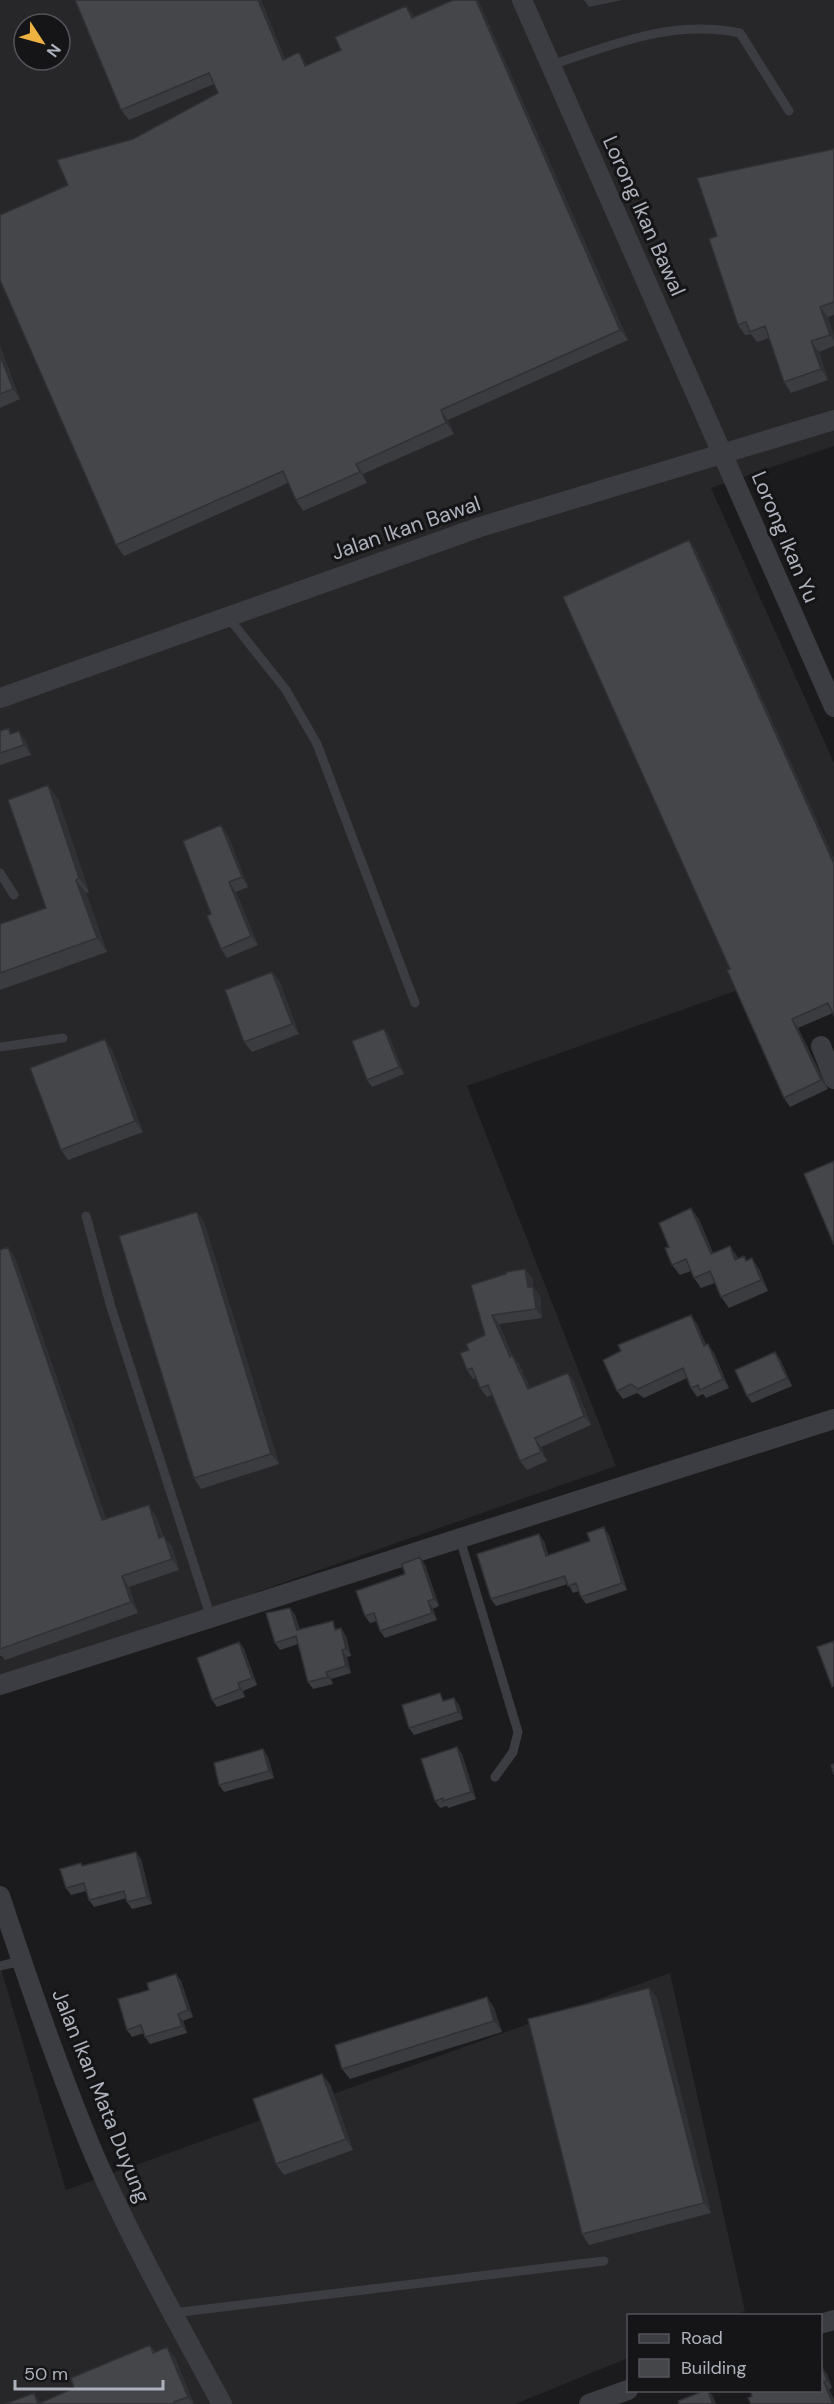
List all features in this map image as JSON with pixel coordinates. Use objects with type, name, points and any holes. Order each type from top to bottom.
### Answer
[{"type":"street","name":"Lorong Ikan Bawal","points":[[522,0],[722,452]]},
{"type":"street","name":"Jalan Ikan Bawal","points":[[0,697],[480,527],[834,420]]},
{"type":"street","name":"Lorong Ikan Yu","points":[[722,452],[834,707]]},
{"type":"street","points":[[821,1046],[834,1079]]},
{"type":"street","points":[[0,1685],[834,1419]]},
{"type":"street","name":"Jalan Ikan Mata Duyung","points":[[0,1896],[21,1961],[95,2156],[173,2313],[222,2404]]},
{"type":"street","points":[[589,2404],[627,2390]]},
{"type":"lane","points":[[551,65],[630,39],[671,29],[720,29],[740,33],[789,111]]},
{"type":"lane","points":[[228,617],[286,690],[317,744],[415,1003]]},
{"type":"lane","points":[[0,873],[14,895]]},
{"type":"lane","points":[[0,1047],[63,1038]]},
{"type":"lane","points":[[86,1216],[111,1307],[211,1618]]},
{"type":"lane","points":[[460,1539],[518,1732],[513,1752],[495,1777]]},
{"type":"lane","points":[[0,1966],[21,1961]]},
{"type":"lane","points":[[173,2313],[604,2261]]},
{"type":"shaded area","points":[[0,0],[834,0],[834,446],[711,488],[834,763],[834,956],[467,1086],[616,1466],[0,1682]]},
{"type":"shaded area","points":[[0,1965],[66,2190],[670,1973],[745,2311],[738,2314],[627,2314],[627,2358],[515,2404],[0,2404]]},
{"type":"building","points":[[75,0],[258,0],[283,60],[299,52],[305,66],[341,50],[335,37],[406,6],[412,18],[453,0],[476,0],[620,330],[441,410],[446,423],[356,464],[360,472],[296,500],[283,471],[116,545],[0,280],[0,215],[68,185],[57,160],[133,139],[218,93],[209,73],[121,110]]},
{"type":"building","points":[[834,149],[834,302],[820,307],[830,335],[811,341],[821,369],[784,382],[765,326],[750,332],[746,322],[738,325],[709,239],[717,236],[697,178]]},
{"type":"building","points":[[0,355],[13,389],[0,394]]},
{"type":"building","points":[[689,540],[834,864],[834,1016],[828,1003],[792,1019],[821,1080],[784,1098],[727,970],[730,969],[563,597]]},
{"type":"building","points":[[9,728],[10,734],[19,731],[24,745],[0,753],[0,731]]},
{"type":"building","points":[[48,785],[79,878],[76,880],[97,938],[0,973],[0,924],[46,908],[8,800]]},
{"type":"building","points":[[221,825],[242,877],[229,882],[251,936],[221,949],[207,916],[211,914],[183,841]]},
{"type":"building","points":[[272,972],[292,1024],[244,1042],[225,990]]},
{"type":"building","points":[[384,1029],[399,1067],[367,1080],[352,1041]]},
{"type":"building","points":[[105,1039],[135,1121],[61,1150],[30,1068]]},
{"type":"building","points":[[834,1161],[834,1245],[804,1174]]},
{"type":"building","points":[[691,1208],[711,1254],[730,1246],[735,1260],[744,1256],[746,1261],[752,1258],[761,1280],[721,1297],[710,1271],[694,1278],[686,1259],[672,1265],[665,1248],[669,1247],[659,1223]]},
{"type":"building","points":[[197,1212],[271,1454],[194,1478],[119,1236]]},
{"type":"building","points":[[8,1247],[102,1520],[149,1505],[159,1538],[164,1536],[172,1559],[122,1576],[131,1602],[0,1649],[0,1250]]},
{"type":"building","points":[[525,1269],[528,1287],[533,1287],[536,1309],[492,1315],[510,1357],[512,1355],[528,1389],[568,1373],[584,1416],[535,1438],[541,1452],[520,1461],[488,1385],[480,1388],[472,1368],[467,1370],[460,1353],[469,1350],[466,1344],[485,1335],[471,1285],[506,1274],[506,1272]]},
{"type":"building","points":[[691,1315],[704,1346],[708,1344],[723,1379],[700,1390],[698,1385],[691,1388],[683,1368],[638,1389],[631,1384],[617,1391],[603,1360],[621,1351],[618,1345]]},
{"type":"building","points":[[775,1352],[787,1378],[747,1396],[735,1370]]},
{"type":"building","points":[[604,1527],[622,1583],[581,1597],[576,1583],[568,1586],[565,1576],[491,1599],[477,1554],[539,1534],[546,1556],[590,1541],[587,1533]]},
{"type":"building","points":[[420,1557],[434,1599],[428,1601],[432,1613],[380,1631],[374,1613],[365,1616],[356,1591],[405,1574],[402,1564]]},
{"type":"building","points":[[290,1608],[297,1630],[333,1621],[335,1630],[341,1628],[346,1649],[342,1650],[346,1666],[326,1672],[328,1677],[308,1682],[296,1636],[275,1643],[266,1613]]},
{"type":"building","points":[[834,1641],[834,1686],[832,1687],[817,1647]]},
{"type":"building","points":[[239,1642],[252,1678],[238,1683],[240,1689],[212,1700],[197,1658]]},
{"type":"building","points":[[440,1693],[443,1701],[454,1698],[458,1712],[409,1728],[402,1705]]},
{"type":"building","points":[[457,1747],[471,1792],[443,1801],[443,1798],[435,1801],[421,1759]]},
{"type":"building","points":[[263,1749],[269,1771],[219,1785],[214,1763]]},
{"type":"building","points":[[136,1852],[147,1897],[127,1902],[124,1891],[89,1900],[84,1883],[66,1888],[60,1869],[81,1863],[82,1866]]},
{"type":"building","points":[[176,1974],[188,2010],[178,2014],[182,2026],[145,2037],[141,2025],[127,2030],[118,1999],[149,1990],[147,1983]]},
{"type":"building","points":[[649,1988],[704,2203],[582,2234],[528,2019]]},
{"type":"building","points":[[487,1997],[494,2021],[342,2069],[335,2045]]},
{"type":"building","points":[[322,2074],[346,2139],[276,2164],[253,2099]]},
{"type":"building","points":[[150,2345],[153,2353],[167,2347],[188,2397],[174,2404],[38,2404],[74,2388],[71,2378]]},
{"type":"building","points":[[822,2367],[827,2381],[824,2382],[833,2404],[751,2404],[748,2398],[752,2396],[750,2392],[822,2392]]},
{"type":"building","points":[[701,2392],[708,2392],[713,2404],[679,2404],[678,2401]]},
{"type":"building","points":[[34,2393],[38,2404],[5,2404]]}]
